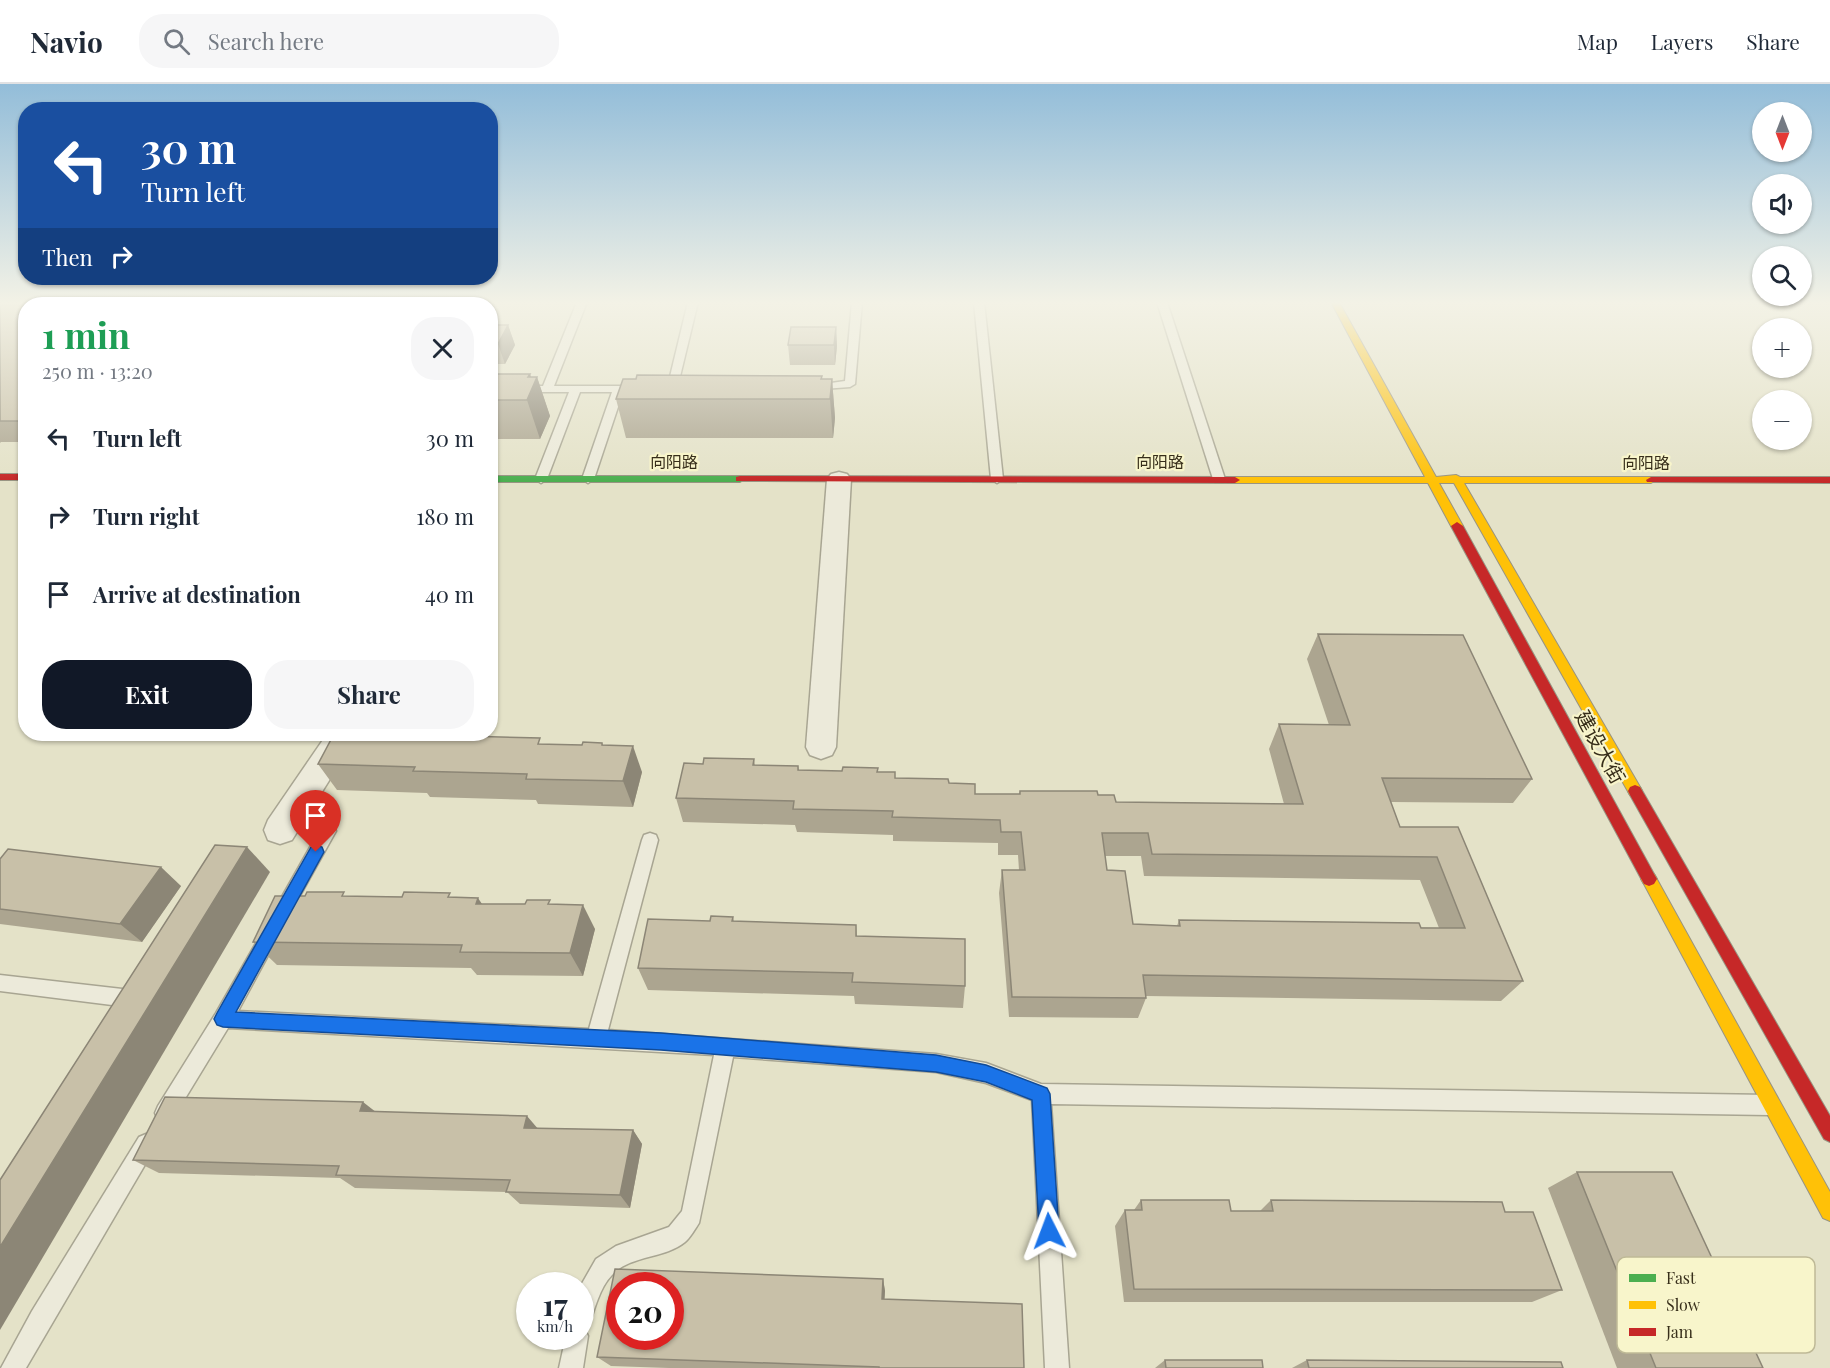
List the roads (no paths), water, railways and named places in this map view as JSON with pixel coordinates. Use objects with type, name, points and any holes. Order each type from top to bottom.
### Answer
[{"type":"main road","name":"建设大街","points":[[1367,362],[1830,1211]]},
{"type":"main road","name":"向阳路","points":[[498,479],[1431,479],[1454,474],[1830,480]]},
{"type":"main road","name":"建设大街","points":[[1454,474],[1830,1133]]},
{"type":"street","points":[[821,747],[839,479]]},
{"type":"street","points":[[280,830],[338,741]]},
{"type":"lane","points":[[547,389],[558,362]]},
{"type":"lane","points":[[498,389],[667,389],[675,362]]},
{"type":"lane","points":[[797,388],[831,388],[850,384],[852,362]]},
{"type":"lane","points":[[985,362],[997,479]]},
{"type":"lane","points":[[1181,362],[1219,479]]},
{"type":"lane","points":[[541,479],[576,389]]},
{"type":"lane","points":[[588,479],[619,389]]},
{"type":"lane","points":[[13,1368],[40,1319],[223,1019],[328,831]]},
{"type":"lane","points":[[596,1039],[650,840]]},
{"type":"lane","points":[[0,983],[131,999],[119,1018]]},
{"type":"lane","points":[[223,1019],[596,1039],[936,1063],[986,1073],[1041,1094],[1772,1105]]},
{"type":"lane","points":[[594,1285],[604,1267],[624,1254],[677,1235],[692,1216],[725,1047]]},
{"type":"lane","points":[[1041,1094],[1057,1368]]},
{"type":"lane","points":[[571,1368],[574,1350]]}]
